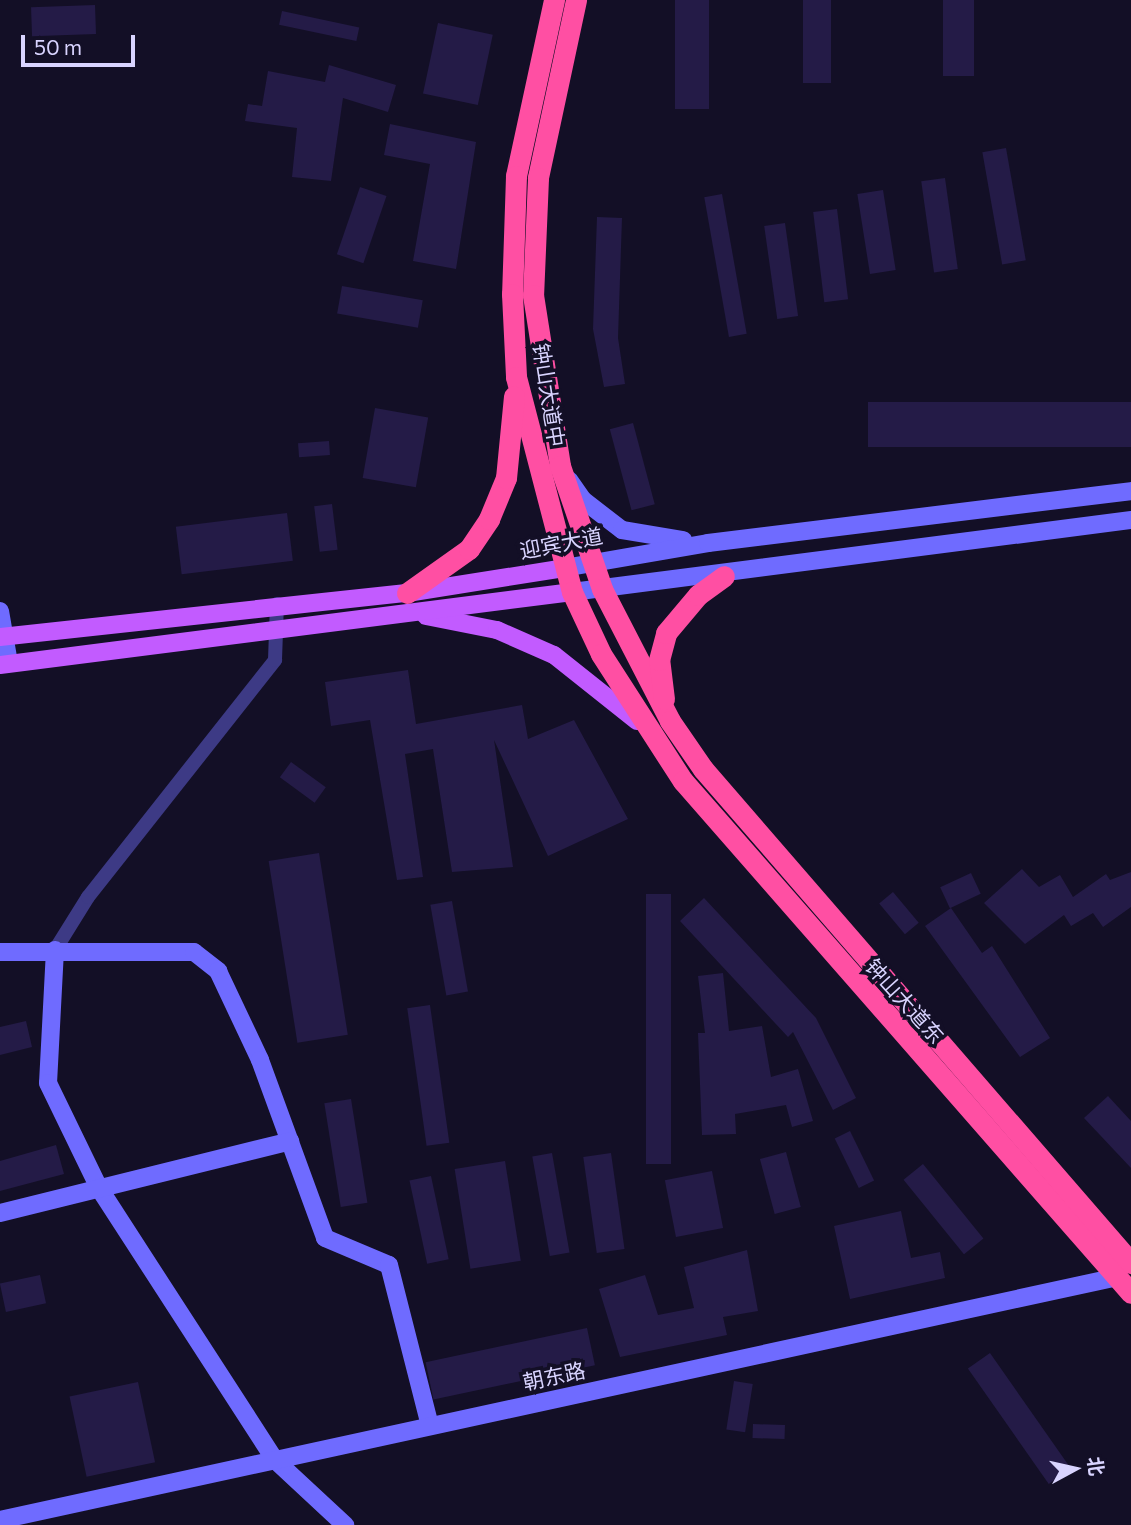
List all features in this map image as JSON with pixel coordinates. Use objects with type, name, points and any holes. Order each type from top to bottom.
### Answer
[{"type":"highway","name":"钟山大道中","points":[[554,0],[516,176],[516,377],[572,592],[650,735]]},
{"type":"highway","name":"钟山大道中","points":[[576,0],[538,178],[533,295],[560,466],[602,589],[670,721]]},
{"type":"highway","points":[[408,603],[469,549],[489,519],[506,478],[516,377]]},
{"type":"highway","points":[[670,721],[659,660],[666,633],[698,595],[724,576]]},
{"type":"highway","name":"钟山大道东","points":[[670,721],[779,863],[1126,1278]]},
{"type":"highway","name":"钟山大道东","points":[[650,735],[759,873],[1126,1278]]},
{"type":"main road","name":"迎宾大道","points":[[4,664],[279,625],[408,603],[564,568]]},
{"type":"main road","name":"迎宾大道","points":[[1,636],[277,604],[408,603],[572,592]]},
{"type":"main road","points":[[408,603],[497,630],[554,654],[611,694],[650,735]]},
{"type":"street","points":[[546,36],[548,0]]},
{"type":"street","points":[[569,0],[569,33]]},
{"type":"street","points":[[560,466],[583,500],[622,530],[708,543]]},
{"type":"street","name":"迎宾大道","points":[[564,568],[708,543],[1131,491]]},
{"type":"street","name":"迎宾大道","points":[[572,592],[724,576],[1131,520]]},
{"type":"street","points":[[277,604],[279,625],[275,660],[88,897],[55,950],[48,1083],[99,1188],[275,1460],[345,1525]]},
{"type":"street","points":[[0,611],[4,664]]},
{"type":"street","points":[[0,952],[194,952],[218,971],[290,1141],[325,1237],[389,1265],[430,1426]]},
{"type":"street","points":[[0,1213],[290,1141]]},
{"type":"street","name":"朝东路","points":[[0,1520],[1126,1278]]},
{"type":"building","points":[[675,0],[709,0],[709,109],[675,109]]},
{"type":"building","points":[[803,0],[831,0],[831,83],[803,83]]},
{"type":"building","points":[[943,0],[974,0],[974,76],[943,76]]},
{"type":"building","points":[[95,5],[96,34],[32,36],[31,7]]},
{"type":"building","points":[[282,11],[359,27],[356,41],[279,25]]},
{"type":"building","points":[[438,23],[493,35],[478,105],[423,93]]},
{"type":"building","points":[[329,65],[396,85],[388,112],[343,98],[331,181],[292,177],[297,128],[245,121],[248,104],[262,106],[268,71],[325,82]]},
{"type":"building","points":[[390,124],[476,142],[456,269],[413,261],[430,164],[384,155]]},
{"type":"building","points":[[1006,148],[1026,260],[1002,264],[982,152]]},
{"type":"building","points":[[945,178],[958,269],[934,272],[921,181]]},
{"type":"building","points":[[360,187],[386,196],[363,263],[337,254]]},
{"type":"building","points":[[883,190],[896,270],[870,274],[857,194]]},
{"type":"building","points":[[722,194],[747,334],[729,337],[704,197]]},
{"type":"building","points":[[837,209],[848,299],[824,302],[813,212]]},
{"type":"building","points":[[597,217],[622,218],[618,338],[625,384],[604,387],[593,329]]},
{"type":"building","points":[[785,223],[798,316],[777,319],[764,226]]},
{"type":"building","points":[[342,286],[423,300],[418,328],[337,314]]},
{"type":"building","points":[[868,402],[1131,402],[1131,447],[868,447]]},
{"type":"building","points":[[375,408],[428,417],[416,487],[363,478]]},
{"type":"building","points":[[633,423],[655,504],[632,510],[610,429]]},
{"type":"building","points":[[329,441],[330,455],[299,457],[298,443]]},
{"type":"building","points":[[332,504],[338,550],[320,552],[314,506]]},
{"type":"building","points":[[287,513],[293,561],[182,574],[176,527]]},
{"type":"building","points":[[408,670],[416,724],[522,705],[528,739],[574,720],[628,819],[548,856],[494,740],[513,867],[452,872],[433,749],[405,754],[423,877],[397,880],[370,720],[331,726],[325,682]]},
{"type":"building","points":[[291,762],[326,787],[315,803],[280,777]]},
{"type":"building","points":[[319,853],[348,1035],[297,1043],[269,861]]},
{"type":"building","points":[[1022,869],[1039,887],[1060,875],[1073,897],[1106,874],[1110,880],[1131,872],[1131,907],[1103,927],[1093,913],[1071,926],[1064,915],[1025,944],[984,903]]},
{"type":"building","points":[[971,873],[981,894],[950,908],[940,887]]},
{"type":"building","points":[[893,892],[919,923],[905,934],[879,904]]},
{"type":"building","points":[[646,894],[671,894],[671,1164],[646,1164]]},
{"type":"building","points":[[704,898],[816,1018],[856,1098],[833,1110],[793,1032],[788,1037],[680,921]]},
{"type":"building","points":[[452,901],[468,992],[446,995],[430,905]]},
{"type":"building","points":[[951,908],[982,953],[992,946],[1050,1038],[1020,1057],[925,926]]},
{"type":"building","points":[[723,973],[729,1031],[762,1026],[771,1077],[798,1069],[813,1121],[792,1127],[786,1105],[735,1114],[736,1134],[702,1135],[698,1033],[705,1033],[698,976]]},
{"type":"building","points":[[430,1005],[449,1143],[427,1146],[407,1008]]},
{"type":"building","points":[[26,1021],[32,1047],[0,1055],[0,1027]]},
{"type":"building","points":[[1108,1096],[1131,1121],[1131,1168],[1084,1118]]},
{"type":"building","points":[[351,1099],[367,1203],[341,1207],[324,1103]]},
{"type":"building","points":[[850,1131],[874,1180],[859,1188],[835,1138]]},
{"type":"building","points":[[56,1145],[64,1174],[0,1191],[0,1161]]},
{"type":"building","points":[[786,1152],[801,1207],[775,1214],[760,1159]]},
{"type":"building","points":[[552,1153],[570,1252],[550,1256],[532,1156]]},
{"type":"building","points":[[611,1153],[624,1249],[597,1253],[583,1157]]},
{"type":"building","points":[[505,1161],[521,1261],[470,1269],[455,1169]]},
{"type":"building","points":[[923,1164],[983,1239],[964,1254],[904,1180]]},
{"type":"building","points":[[712,1171],[723,1228],[676,1237],[665,1180]]},
{"type":"building","points":[[431,1176],[449,1259],[427,1264],[409,1181]]},
{"type":"building","points":[[901,1211],[911,1258],[940,1252],[945,1278],[850,1299],[834,1226]]},
{"type":"building","points":[[747,1250],[758,1311],[723,1317],[727,1335],[620,1357],[599,1289],[645,1275],[658,1315],[694,1308],[684,1267]]},
{"type":"building","points":[[40,1275],[46,1303],[6,1312],[0,1284]]},
{"type":"building","points":[[587,1328],[595,1365],[434,1399],[426,1362]]},
{"type":"building","points":[[990,1353],[1071,1469],[1049,1484],[968,1368]]},
{"type":"building","points":[[734,1381],[753,1384],[745,1432],[726,1429]]},
{"type":"building","points":[[138,1382],[155,1462],[87,1477],[70,1397]]},
{"type":"building","points":[[753,1424],[785,1425],[784,1439],[753,1438]]}]
